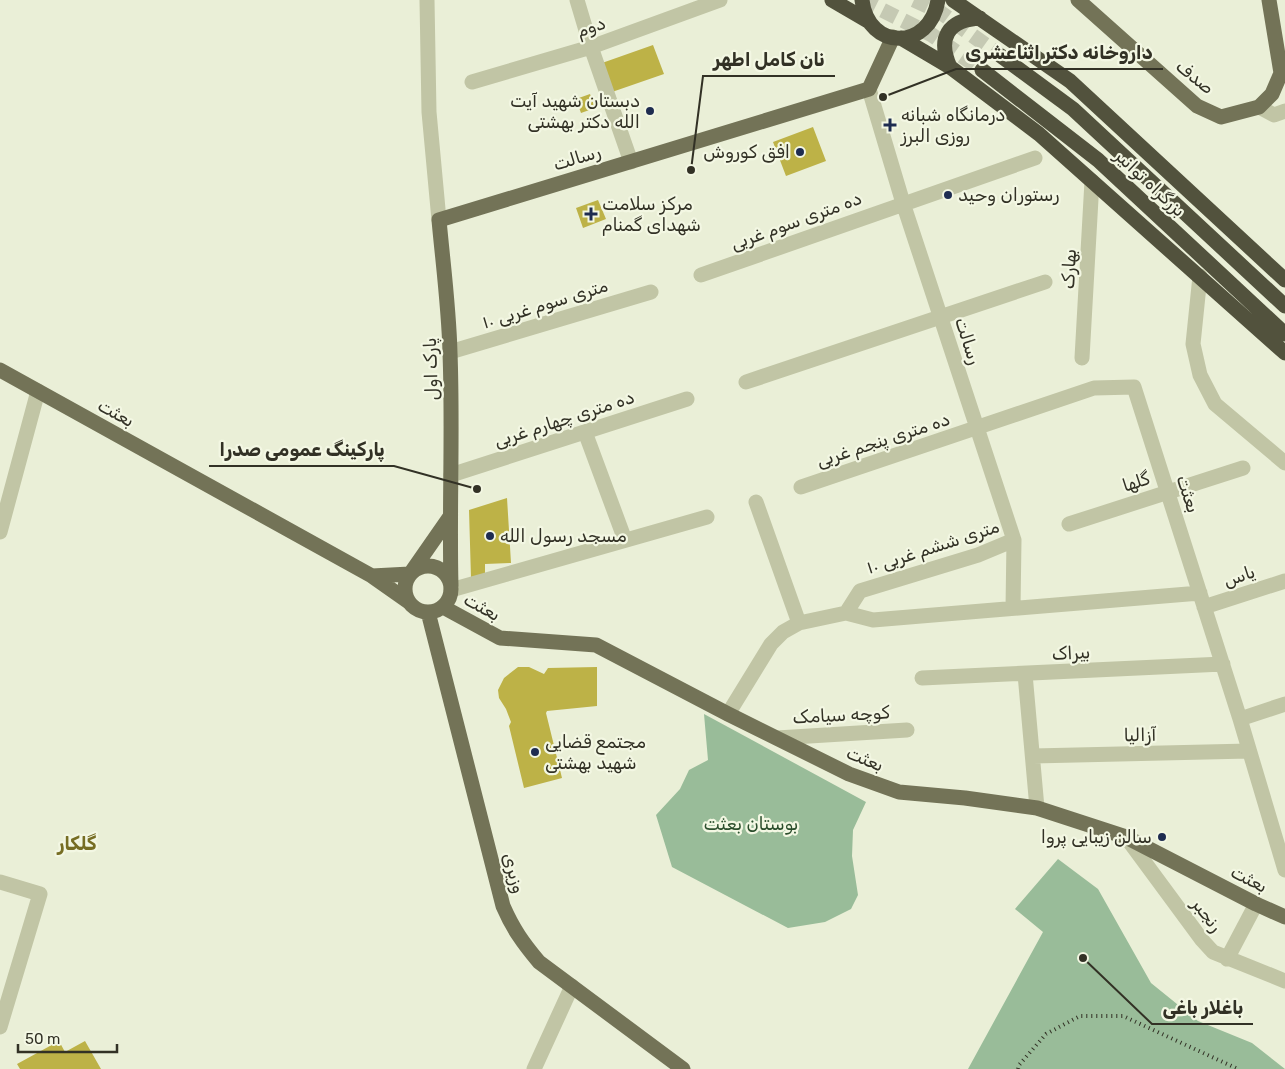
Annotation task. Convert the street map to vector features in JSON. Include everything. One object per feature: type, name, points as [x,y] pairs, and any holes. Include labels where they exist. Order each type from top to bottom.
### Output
[{"type":"highway","points":[[832,0],[868,21]]},
{"type":"highway","points":[[862,0],[863,11],[875,29],[897,38],[950,67],[1039,134],[1285,353]]},
{"type":"highway","points":[[897,38],[912,36],[923,30],[931,22],[936,12],[938,0]]},
{"type":"highway","points":[[953,0],[1070,81],[1285,280]]},
{"type":"highway","points":[[950,67],[944,54],[945,39],[952,27],[965,19],[980,18]]},
{"type":"highway","name":"بزرگراه توانیر","points":[[1001,56],[1073,109],[1285,306]]},
{"type":"highway","name":"بزرگراه توانیر","points":[[982,70],[1098,160],[1285,334]]},
{"type":"main road","name":"صدف","points":[[1078,0],[1196,106],[1221,117],[1259,107]]},
{"type":"main road","points":[[1259,107],[1272,94],[1281,73],[1269,0]]},
{"type":"main road","points":[[869,89],[897,38]]},
{"type":"main road","name":"رسالت","points":[[439,220],[869,89]]},
{"type":"main road","name":"پارک اول","points":[[439,220],[450,352],[451,475],[449,518],[451,588]]},
{"type":"main road","name":"بعثت","points":[[0,370],[372,576],[409,602]]},
{"type":"main road","points":[[372,576],[410,574],[423,566],[438,568],[449,578],[451,588],[448,601],[443,607],[436,611],[428,612],[414,607],[409,602],[405,588],[410,574],[449,518]]},
{"type":"main road","name":"بعثت","points":[[443,607],[500,638],[596,644],[728,714],[849,774],[899,792],[965,798],[1037,808],[1126,837],[1285,917]]},
{"type":"main road","name":"وزیری","points":[[428,612],[503,906],[512,927],[539,962],[683,1069]]},
{"type":"street","points":[[427,0],[429,112],[439,220]]},
{"type":"street","points":[[577,0],[591,47],[631,162]]},
{"type":"street","name":"دوم","points":[[472,82],[591,47],[720,0]]},
{"type":"street","name":"رسالت","points":[[869,89],[903,202],[1014,540],[1013,608]]},
{"type":"street","points":[[1259,107],[1274,115],[1285,111]]},
{"type":"street","name":"ده متری سوم غربی","points":[[701,275],[903,202],[1035,158]]},
{"type":"street","name":"بهارک","points":[[1082,358],[1092,181]]},
{"type":"street","points":[[1200,276],[1193,344],[1200,376],[1215,404],[1285,463]]},
{"type":"street","points":[[746,382],[1045,282]]},
{"type":"street","name":"۱۰ متری سوم غربی","points":[[450,352],[651,292]]},
{"type":"street","name":"ده متری پنجم غربی","points":[[801,487],[1094,388],[1134,387]]},
{"type":"street","name":"بعثت","points":[[1134,387],[1249,751],[1279,832],[1285,870]]},
{"type":"street","points":[[0,532],[38,391]]},
{"type":"street","name":"ده متری چهارم غربی","points":[[451,475],[688,399]]},
{"type":"street","points":[[585,432],[625,540]]},
{"type":"street","name":"گلها","points":[[1069,524],[1243,468]]},
{"type":"street","points":[[756,502],[799,623]]},
{"type":"street","points":[[451,588],[707,517]]},
{"type":"street","name":"۱۰ متری ششم غربی","points":[[846,613],[860,591],[978,555],[1014,540]]},
{"type":"street","name":"یاس","points":[[1202,600],[1285,581]]},
{"type":"street","points":[[728,714],[771,644],[783,632],[799,623],[846,613],[873,620],[1013,608],[1202,600]]},
{"type":"street","name":"بیراک","points":[[922,678],[1223,664]]},
{"type":"street","points":[[1025,674],[1037,808]]},
{"type":"street","points":[[1240,719],[1285,704]]},
{"type":"street","name":"کوچه سیامک","points":[[777,738],[907,730]]},
{"type":"street","name":"آزالیا","points":[[1033,756],[1249,751]]},
{"type":"street","name":"رنجبر","points":[[1126,837],[1202,940],[1213,952],[1285,982]]},
{"type":"street","points":[[0,882],[40,894],[0,1027]]},
{"type":"street","points":[[1227,959],[1256,904]]},
{"type":"street","points":[[534,1069],[572,986]]},
{"type":"green space","name":"بوستان بعثت","points":[[704,714],[866,802],[853,830],[852,856],[858,895],[851,909],[825,922],[788,928],[672,867],[656,815],[680,789],[689,770],[708,760]]},
{"type":"green space","points":[[1058,859],[1098,889],[1151,983],[1198,1021],[1252,1043],[1285,1069],[968,1069],[1043,932],[1015,909]]},
{"type":"building","points":[[653,45],[664,74],[612,92],[602,63]]},
{"type":"building","points":[[590,94],[595,108],[581,113],[576,99]]},
{"type":"building","name":"افق کوروش","points":[[813,127],[826,161],[786,176],[773,142]]},
{"type":"building","name":"مرکز سلامت شهدای گمنام","points":[[598,200],[606,219],[583,228],[576,208]]},
{"type":"building","name":"مسجد رسول الله","points":[[507,498],[511,563],[485,564],[485,576],[471,578],[469,510]]},
{"type":"building","name":"مجتمع قضایی شهید بهشتی","points":[[518,667],[529,667],[544,674],[548,668],[597,667],[597,706],[547,711],[546,713],[562,778],[524,788],[509,726],[511,722],[499,698],[498,690],[504,678]]},
{"type":"building","points":[[59,1041],[65,1052],[85,1041],[101,1069],[20,1069],[17,1064]]},
{"type":"tunnel","points":[[862,0],[932,35],[982,70]]},
{"type":"tunnel","points":[[914,0],[940,12],[1001,56]]},
{"type":"railway","points":[[1018,1069],[1019,1065],[1046,1034],[1080,1016],[1123,1016],[1238,1069]]},
{"type":"place","name":"داروخانه دکتر اثناعشری","points":[[883,97]]},
{"type":"place","name":"دبستان شهید آیت الله دکتر بهشتی","points":[[650,111]]},
{"type":"place","name":"درمانگاه شبانه روزی البرز","points":[[890,125]]},
{"type":"place","name":"افق کوروش","points":[[800,152]]},
{"type":"place","name":"نان کامل اطهر","points":[[691,170]]},
{"type":"place","name":"رستوران وحید","points":[[948,195]]},
{"type":"place","name":"مرکز سلامت شهدای گمنام","points":[[591,214]]},
{"type":"place","name":"پارکینگ عمومی صدرا","points":[[477,489]]},
{"type":"place","name":"مسجد رسول الله","points":[[490,536]]},
{"type":"place","name":"مجتمع قضایی شهید بهشتی","points":[[535,752]]},
{"type":"place","name":"سالن زيبايى پروا","points":[[1162,837]]},
{"type":"place","name":"باغلار باغی","points":[[1083,958]]},
{"type":"district","name":"گلکار","points":[[77,843]]}]
